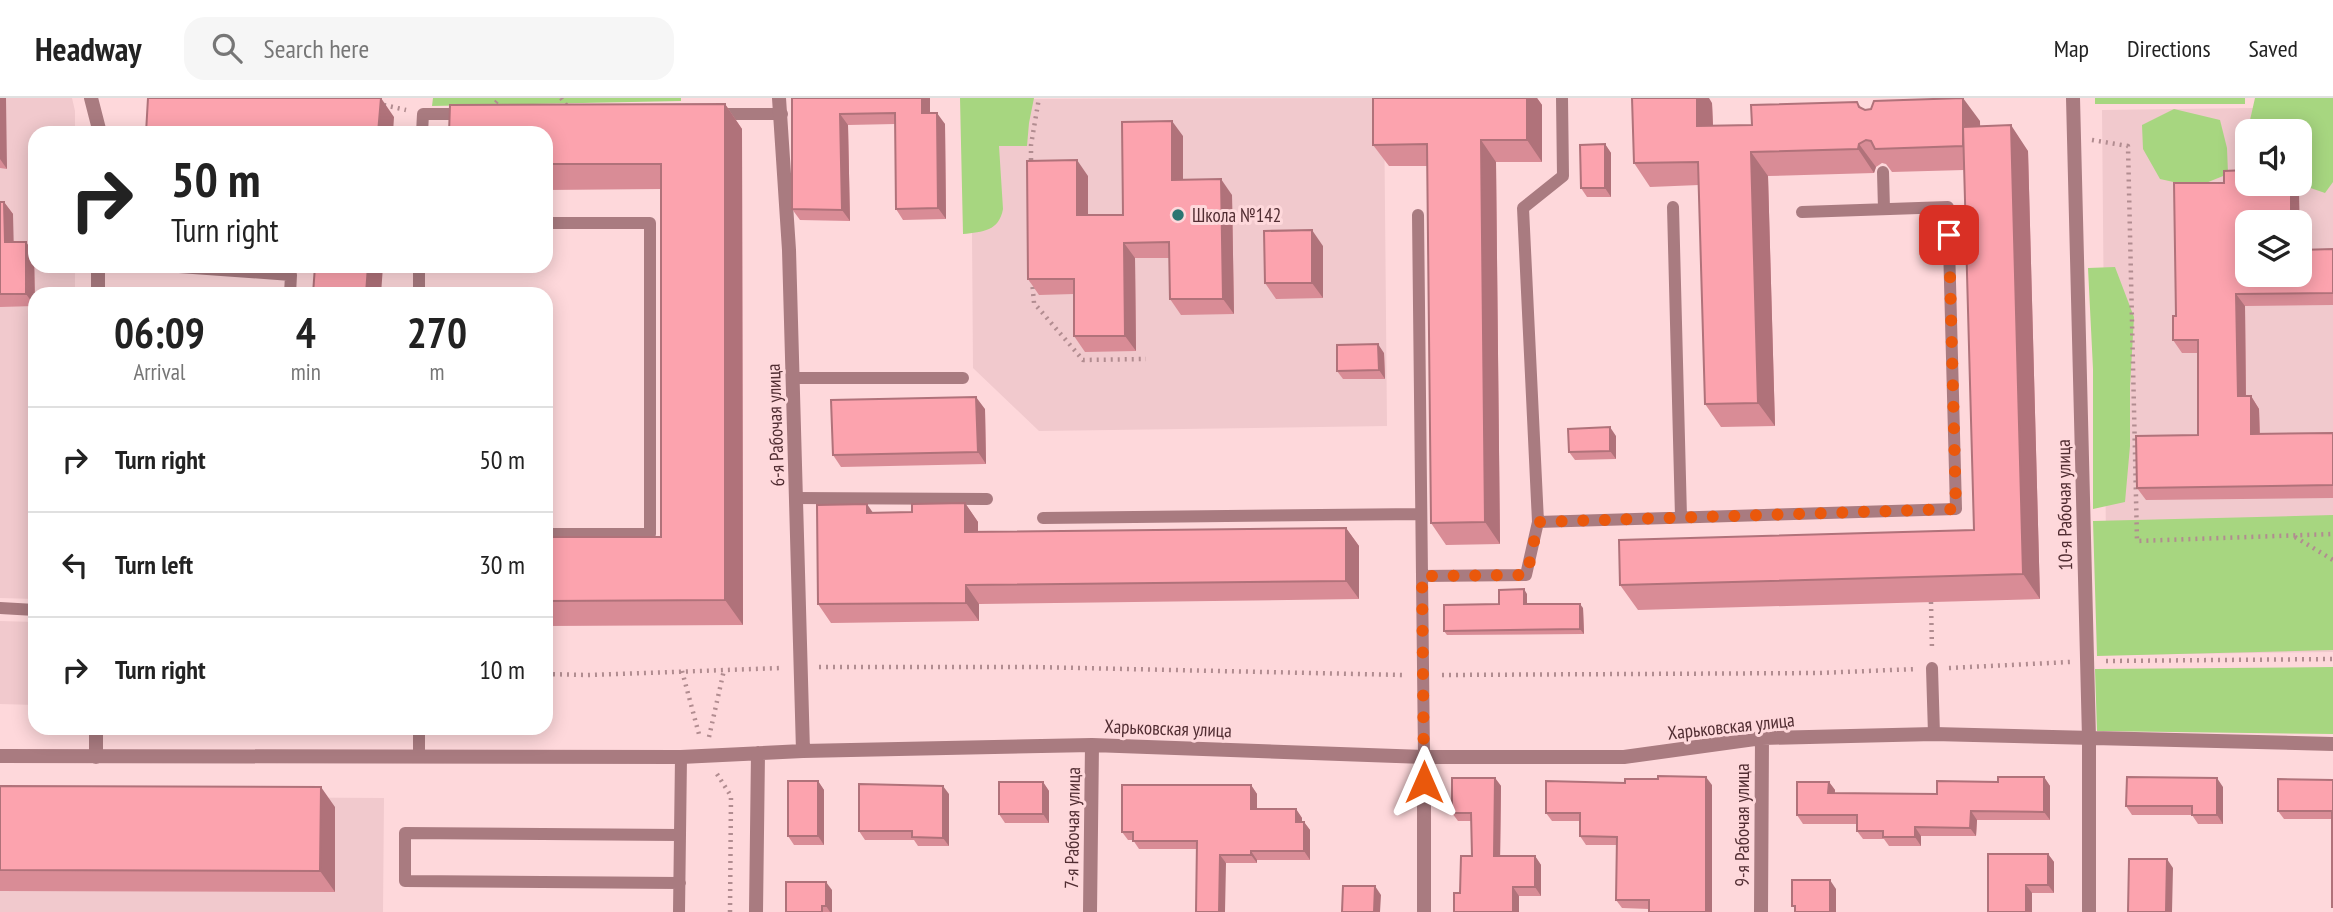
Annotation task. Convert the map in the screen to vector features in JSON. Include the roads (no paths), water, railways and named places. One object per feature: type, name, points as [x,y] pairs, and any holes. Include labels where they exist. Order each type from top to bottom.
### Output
[{"type":"street","points":[[91,98],[98,126]]},
{"type":"street","name":"6-я Рабочая улица","points":[[779,98],[782,114],[793,378],[803,751]]},
{"type":"street","name":"10-я Рабочая улица","points":[[2073,98],[2089,738],[2089,912]]},
{"type":"street","name":"Харьковская улица","points":[[0,756],[681,757],[803,751],[1092,745],[1424,757],[1624,757],[1762,738],[1934,734],[2333,744]]},
{"type":"street","points":[[96,735],[96,757]]},
{"type":"street","name":"9-я Рабочая улица","points":[[1761,912],[1762,738]]},
{"type":"street","name":"7-я Рабочая улица","points":[[1090,912],[1092,745]]},
{"type":"street","points":[[756,912],[758,753]]},
{"type":"street","points":[[1424,757],[1424,912]]},
{"type":"lane","points":[[1422,576],[1527,575],[1538,522],[1523,208],[1563,176],[1562,98]]},
{"type":"lane","points":[[422,126],[422,114],[486,114]]},
{"type":"lane","points":[[702,114],[782,114]]},
{"type":"lane","points":[[1883,172],[1884,209]]},
{"type":"lane","points":[[1673,207],[1681,517]]},
{"type":"lane","points":[[1538,522],[1956,509],[1948,207],[1801,212]]},
{"type":"lane","points":[[1418,215],[1424,757]]},
{"type":"lane","points":[[553,223],[650,223],[650,534],[553,534]]},
{"type":"lane","points":[[263,273],[291,275],[290,287]]},
{"type":"lane","points":[[793,378],[963,378]]},
{"type":"lane","points":[[796,498],[987,499]]},
{"type":"lane","points":[[1043,518],[1421,513]]},
{"type":"lane","points":[[0,608],[28,610]]},
{"type":"lane","points":[[1932,668],[1934,734]]},
{"type":"lane","points":[[419,735],[419,756]]},
{"type":"lane","points":[[679,912],[681,757]]},
{"type":"lane","points":[[680,835],[405,833],[405,881],[680,883]]},
{"type":"place","name":"Школа №142","points":[[1178,215]]}]
